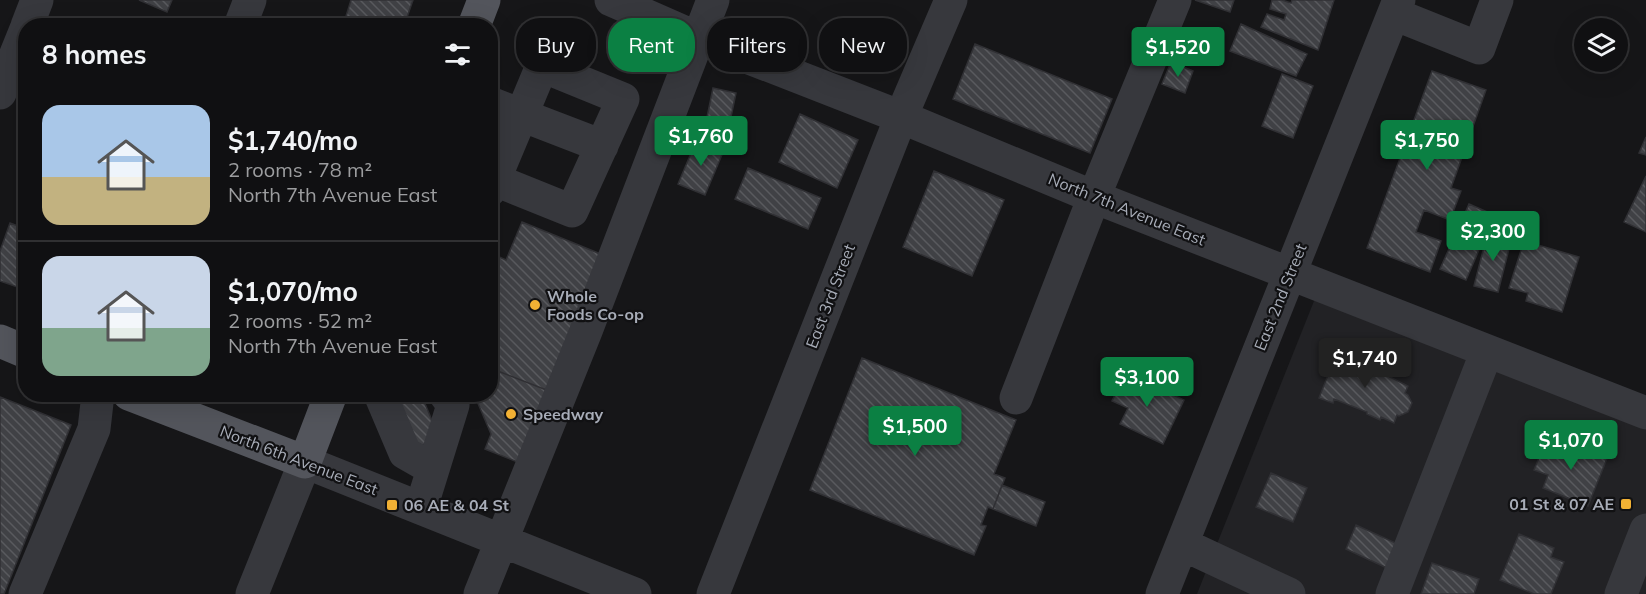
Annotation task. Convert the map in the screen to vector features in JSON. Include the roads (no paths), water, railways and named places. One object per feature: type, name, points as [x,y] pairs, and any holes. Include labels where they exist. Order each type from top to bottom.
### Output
[{"type":"main road","points":[[477,18],[484,0]]},
{"type":"main road","points":[[0,341],[18,349]]},
{"type":"main road","name":"North 6th Avenue East","points":[[150,402],[305,462]]},
{"type":"main road","points":[[305,462],[328,402]]},
{"type":"street","points":[[30,18],[37,0]]},
{"type":"street","points":[[243,18],[250,0]]},
{"type":"street","name":"North 7th Avenue East","points":[[611,0],[698,38],[901,117],[1094,197],[1646,413]]},
{"type":"street","points":[[480,594],[590,323],[713,0]]},
{"type":"street","name":"East 3rd Street","points":[[713,594],[901,117],[951,0]]},
{"type":"street","points":[[1016,398],[1094,197],[1175,0]]},
{"type":"street","points":[[1396,7],[1479,48],[1497,0]]},
{"type":"street","name":"East 2nd Street","points":[[1162,594],[1396,7]]},
{"type":"street","points":[[0,93],[18,47]]},
{"type":"street","points":[[498,172],[542,66],[623,99],[572,212],[498,187]]},
{"type":"street","points":[[498,106],[602,146]]},
{"type":"street","points":[[1392,594],[1487,351]]},
{"type":"street","points":[[25,594],[94,429],[97,402]]},
{"type":"street","points":[[383,402],[405,453],[434,469]]},
{"type":"street","points":[[421,508],[453,405],[451,402]]},
{"type":"street","points":[[252,594],[305,462]]},
{"type":"street","name":"North 6th Avenue East","points":[[305,462],[635,594]]},
{"type":"street","points":[[1621,594],[1646,530]]},
{"type":"street","points":[[1182,544],[1289,594]]},
{"type":"place","name":"Whole Foods Co-op","points":[[535,305]]},
{"type":"place","name":"Speedway","points":[[511,414]]},
{"type":"place","name":"01 St & 07 AE","points":[[1626,504]]},
{"type":"place","name":"06 AE & 04 St","points":[[392,505]]}]
